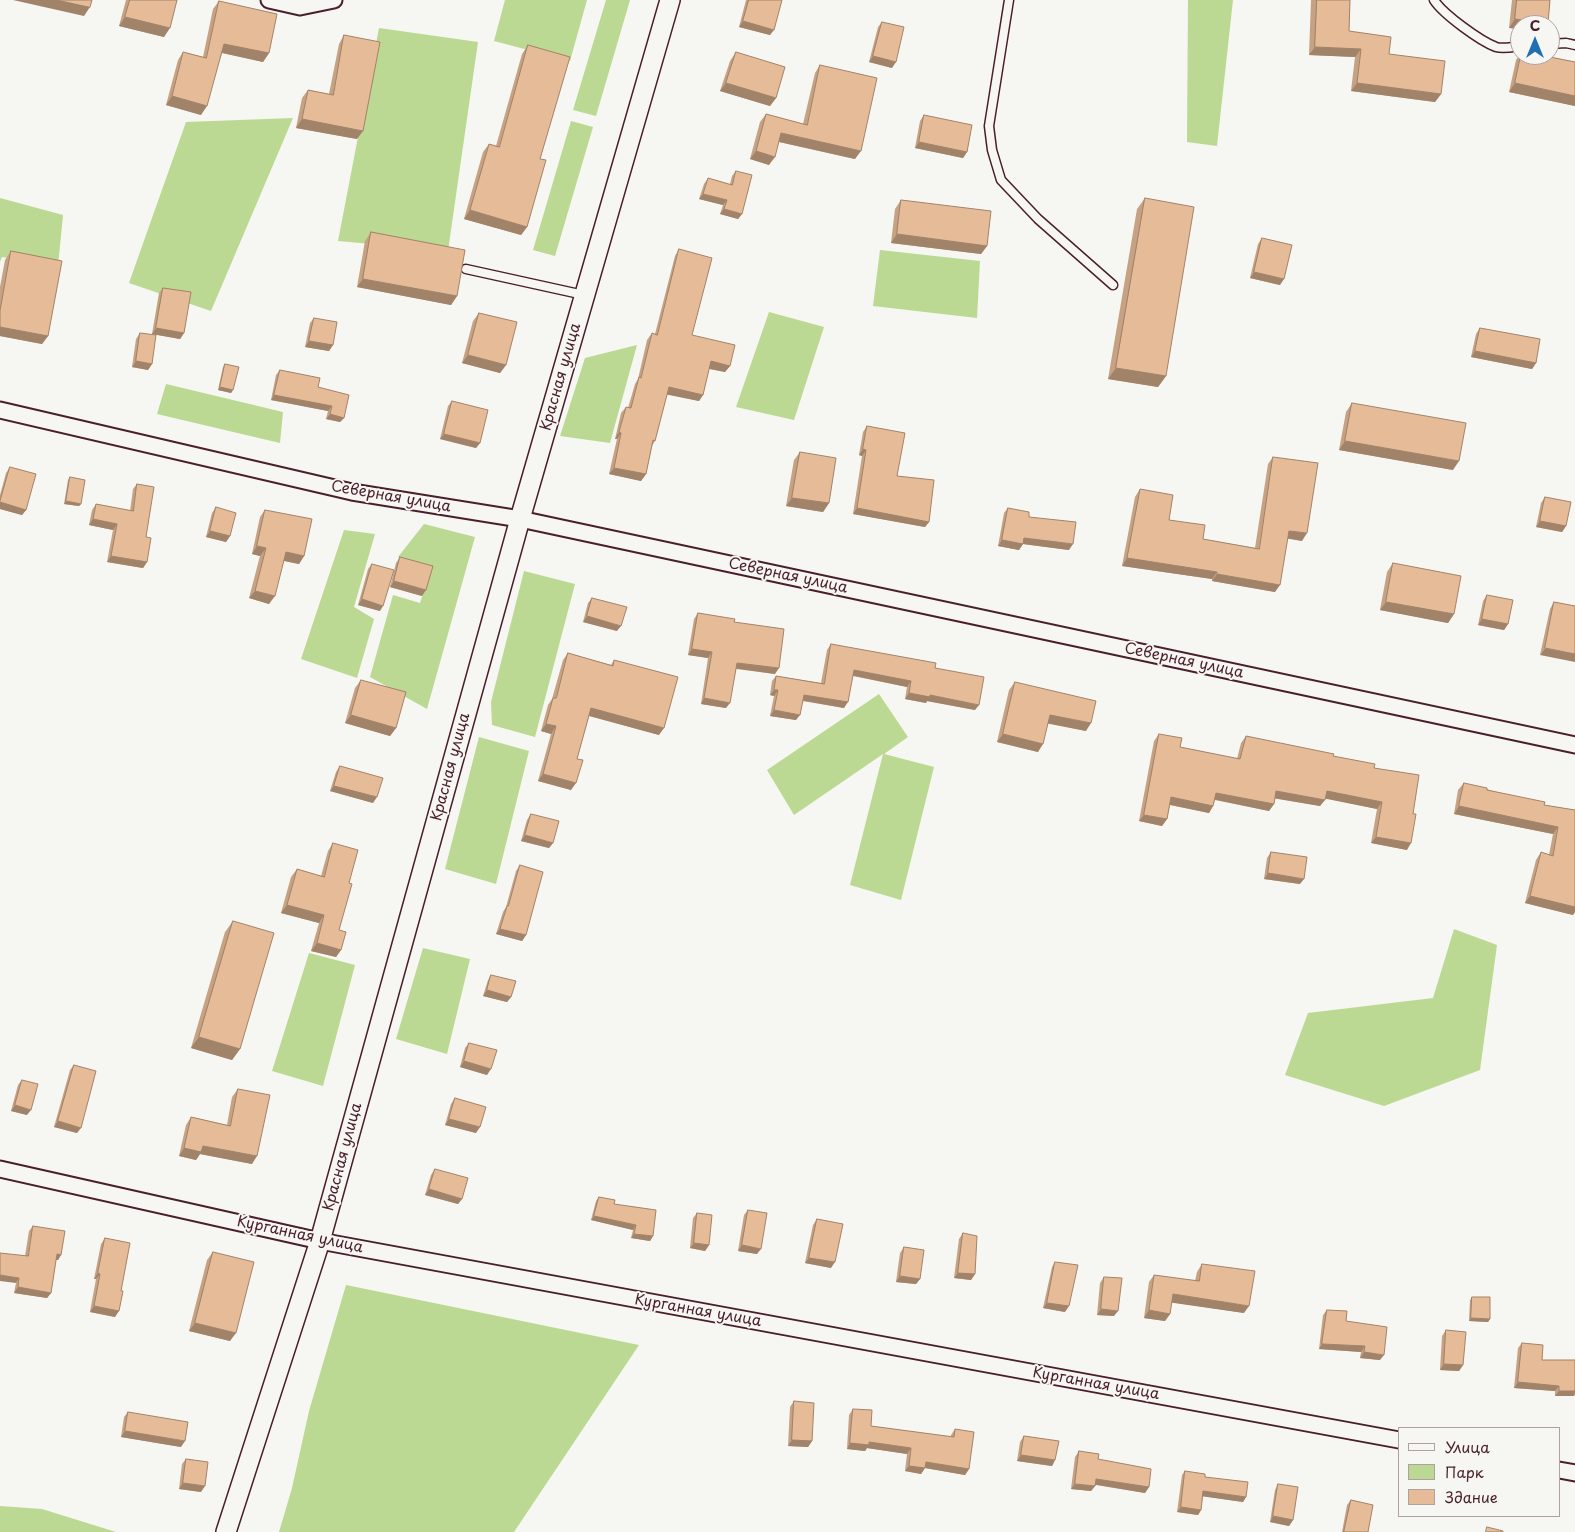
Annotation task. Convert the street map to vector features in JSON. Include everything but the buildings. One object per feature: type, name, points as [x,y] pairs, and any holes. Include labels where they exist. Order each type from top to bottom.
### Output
[{"type":"street","points":[[269,0],[300,7],[334,0]]},
{"type":"street","name":"Красная улица","points":[[226,1532],[320,1241],[520,519],[670,0]]},
{"type":"street","name":"Северная улица","points":[[0,410],[352,492],[520,519],[1575,745]]},
{"type":"street","name":"Курганная улица","points":[[0,1169],[320,1241],[1398,1440]]},
{"type":"street","points":[[1560,1470],[1575,1472]]},
{"type":"lane","points":[[1009,0],[989,126],[992,150],[1001,180],[1038,219],[1113,285]]},
{"type":"lane","points":[[1434,0],[1438,8],[1471,32],[1498,48],[1510,47]]},
{"type":"lane","points":[[1560,43],[1575,45]]},
{"type":"lane","points":[[466,269],[584,295]]},
{"type":"green space","points":[[505,0],[587,0],[570,61],[494,41]]},
{"type":"green space","points":[[606,0],[630,0],[596,116],[573,110]]},
{"type":"green space","points":[[1188,0],[1233,0],[1217,146],[1187,142]]},
{"type":"green space","points":[[379,28],[478,42],[448,251],[338,241]]},
{"type":"green space","points":[[293,118],[211,311],[129,283],[186,122]]},
{"type":"green space","points":[[571,121],[593,127],[555,256],[533,250]]},
{"type":"green space","points":[[0,198],[63,215],[58,266],[2,257],[0,262]]},
{"type":"green space","points":[[880,250],[980,261],[977,318],[873,306]]},
{"type":"green space","points":[[769,312],[824,327],[794,420],[736,407]]},
{"type":"green space","points":[[637,345],[610,443],[560,436],[585,358]]},
{"type":"green space","points":[[166,384],[283,412],[280,443],[157,414]]},
{"type":"green space","points":[[424,524],[475,537],[427,709],[370,677],[393,595],[420,603],[431,568],[398,557]]},
{"type":"green space","points":[[344,530],[375,534],[354,607],[374,619],[357,678],[301,659]]},
{"type":"green space","points":[[524,571],[575,584],[535,737],[492,725],[491,702]]},
{"type":"green space","points":[[879,694],[908,737],[884,754],[934,767],[901,900],[850,885],[883,754],[794,815],[767,770]]},
{"type":"green space","points":[[479,737],[529,751],[496,884],[445,869]]},
{"type":"green space","points":[[1454,929],[1497,945],[1480,1070],[1384,1106],[1285,1075],[1308,1013],[1433,998]]},
{"type":"green space","points":[[423,948],[470,959],[447,1054],[396,1039]]},
{"type":"green space","points":[[309,953],[355,965],[323,1086],[272,1071]]},
{"type":"green space","points":[[346,1285],[639,1345],[514,1532],[279,1532],[292,1488],[309,1411]]},
{"type":"green space","points":[[0,1506],[42,1509],[116,1532],[0,1532]]}]
